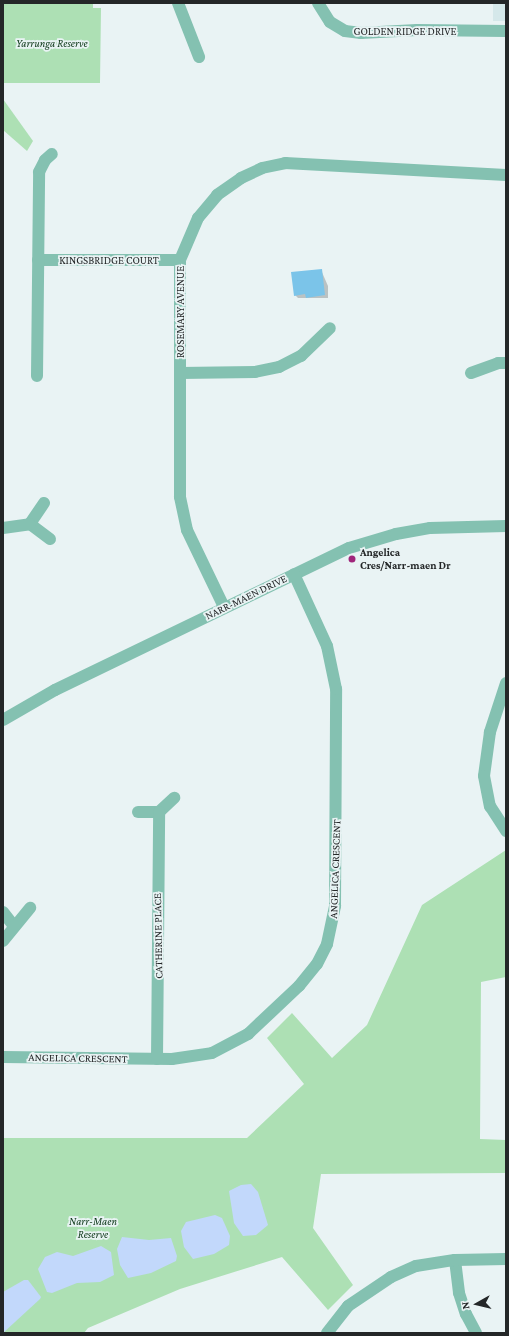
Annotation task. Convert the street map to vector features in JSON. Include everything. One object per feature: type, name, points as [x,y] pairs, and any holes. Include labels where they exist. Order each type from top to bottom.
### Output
[{"type":"street","points":[[178,3],[199,57]]},
{"type":"street","name":"GOLDEN RIDGE DRIVE","points":[[318,3],[330,22],[346,31],[506,31]]},
{"type":"street","points":[[37,376],[39,172],[45,160],[52,154]]},
{"type":"street","name":"ROSEMARY AVENUE","points":[[224,607],[187,530],[181,509],[180,260],[191,231],[212,201],[241,178],[268,167],[309,163],[506,176]]},
{"type":"street","name":"KINGSBRIDGE COURT","points":[[38,260],[180,260]]},
{"type":"street","points":[[180,373],[255,372],[279,367],[301,356],[330,328]]},
{"type":"street","points":[[471,373],[498,363],[506,363]]},
{"type":"street","points":[[30,524],[44,503]]},
{"type":"street","points":[[3,528],[30,524],[50,539]]},
{"type":"street","name":"NARR-MAEN DRIVE","points":[[3,720],[35,701],[224,607],[349,548],[396,534],[449,526],[506,526]]},
{"type":"street","name":"ANGELICA CRESCENT","points":[[3,1057],[157,1059],[188,1058],[212,1053],[248,1034],[299,986],[317,964],[332,928],[336,864],[335,676],[325,641],[294,574]]},
{"type":"street","points":[[506,683],[490,732],[484,770],[490,806],[506,831]]},
{"type":"street","points":[[138,812],[159,812],[174,798]]},
{"type":"street","name":"CATHERINE PLACE","points":[[157,1059],[159,812]]},
{"type":"street","points":[[3,940],[30,908]]},
{"type":"street","points":[[3,912],[14,926]]},
{"type":"street","points":[[327,1333],[348,1306],[391,1277],[416,1266],[455,1260],[506,1259]]},
{"type":"street","points":[[455,1260],[459,1293],[466,1314],[476,1333]]},
{"type":"shaded area","points":[[493,3],[506,3],[506,21],[493,21]]},
{"type":"green space","name":"Yarrunga Reserve","points":[[3,3],[93,3],[93,8],[101,8],[100,83],[3,83]]},
{"type":"green space","points":[[3,99],[33,141],[27,151],[3,130]]},
{"type":"green space","name":"Narr-Maen Reserve","points":[[506,850],[506,977],[481,982],[480,1139],[506,1140],[506,1173],[321,1174],[313,1228],[353,1285],[328,1310],[282,1257],[180,1289],[88,1328],[84,1333],[3,1333],[3,1138],[247,1138],[304,1084],[267,1038],[292,1013],[332,1058],[367,1025],[422,905]]},
{"type":"water","points":[[251,1184],[258,1192],[268,1225],[256,1235],[243,1236],[234,1223],[229,1191],[241,1185]]},
{"type":"water","points":[[215,1215],[222,1218],[230,1236],[229,1245],[214,1254],[193,1259],[184,1247],[181,1231],[186,1222]]},
{"type":"water","points":[[122,1237],[149,1240],[171,1238],[177,1256],[176,1261],[151,1273],[128,1278],[120,1265],[117,1249]]},
{"type":"water","points":[[101,1246],[111,1252],[114,1275],[100,1282],[77,1283],[52,1293],[47,1292],[38,1269],[45,1257],[57,1252],[73,1256]]},
{"type":"water","points":[[24,1280],[28,1280],[41,1297],[3,1333],[3,1292]]},
{"type":"building","points":[[322,269],[325,295],[306,298],[305,294],[294,296],[291,272]]},
{"type":"place","name":"Angelica Cres/Narr-maen Dr","points":[[352,559]]}]
